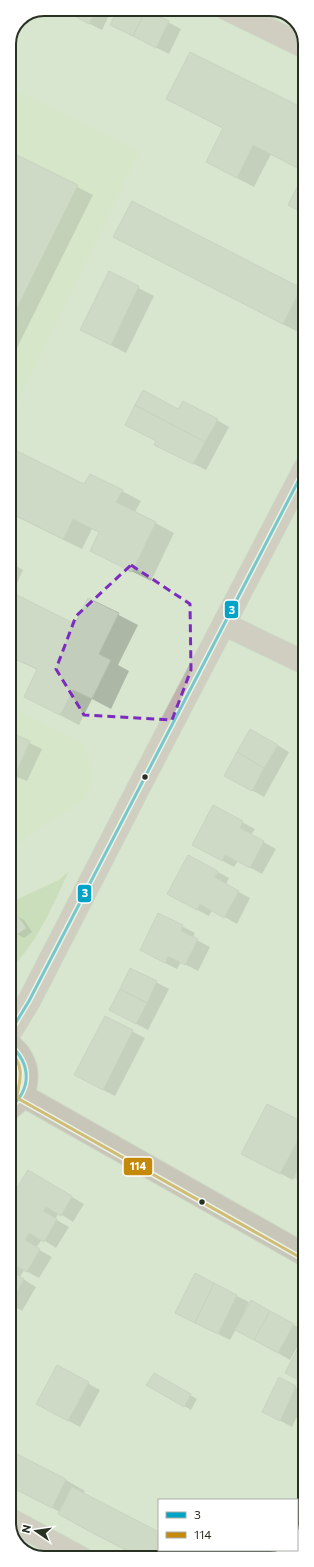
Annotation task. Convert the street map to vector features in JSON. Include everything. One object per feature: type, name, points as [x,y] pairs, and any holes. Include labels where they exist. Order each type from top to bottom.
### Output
[{"type":"main road","points":[[16,1049],[23,1058],[27,1070],[27,1083],[16,1102],[298,1251]]},
{"type":"street","points":[[241,16],[298,44]]},
{"type":"street","points":[[16,1022],[29,1001],[137,789],[298,481]]},
{"type":"street","points":[[224,624],[298,660]]},
{"type":"street","points":[[16,1523],[68,1551]]},
{"type":"highlighted area","points":[[131,565],[190,604],[191,670],[172,720],[84,715],[56,669],[76,616]]},
{"type":"shaded area","points":[[16,90],[140,151],[16,405]]},
{"type":"shaded area","points":[[16,709],[84,745],[94,779],[85,798],[16,844]]},
{"type":"shaded area","points":[[69,871],[44,924],[28,948],[16,962],[16,900],[59,880]]},
{"type":"building","points":[[74,16],[93,16],[89,24]]},
{"type":"building","points":[[114,16],[143,16],[133,36],[110,25]]},
{"type":"building","points":[[143,16],[159,16],[169,21],[156,48],[133,36]]},
{"type":"building","points":[[190,52],[298,106],[298,168],[253,145],[237,178],[206,162],[223,128],[166,99]]},
{"type":"building","points":[[16,154],[78,185],[16,310]]},
{"type":"building","points":[[298,186],[298,210],[288,205]]},
{"type":"building","points":[[132,201],[298,286],[298,294],[283,324],[113,237]]},
{"type":"building","points":[[109,271],[139,286],[111,345],[80,330]]},
{"type":"building","points":[[143,390],[178,409],[183,401],[218,419],[205,442],[135,405]]},
{"type":"building","points":[[135,405],[205,442],[193,464],[154,445],[156,441],[125,425]]},
{"type":"building","points":[[16,450],[84,484],[90,474],[123,490],[116,502],[156,522],[132,572],[90,551],[99,532],[73,519],[63,539],[16,516]]},
{"type":"building","points":[[16,594],[75,624],[88,598],[119,613],[99,654],[111,660],[92,699],[73,690],[60,715],[24,697],[37,669],[16,659]]},
{"type":"building","points":[[250,729],[278,745],[264,768],[237,752]]},
{"type":"building","points":[[16,735],[30,741],[16,773]]},
{"type":"building","points":[[237,752],[264,768],[252,791],[224,776]]},
{"type":"building","points":[[213,805],[243,821],[240,828],[264,841],[250,868],[225,855],[222,861],[192,845]]},
{"type":"building","points":[[188,855],[218,871],[214,877],[239,891],[224,918],[200,904],[197,910],[167,894]]},
{"type":"building","points":[[158,913],[183,925],[181,931],[198,939],[185,965],[168,956],[165,963],[140,950]]},
{"type":"building","points":[[16,916],[26,928],[16,935]]},
{"type":"building","points":[[130,968],[157,981],[147,1003],[120,989]]},
{"type":"building","points":[[120,989],[147,1003],[136,1024],[109,1010]]},
{"type":"building","points":[[105,1016],[133,1030],[103,1090],[74,1075]]},
{"type":"building","points":[[267,1104],[298,1120],[298,1140],[280,1174],[241,1154]]},
{"type":"building","points":[[298,1169],[298,1179],[294,1177]]},
{"type":"building","points":[[28,1170],[72,1196],[61,1216],[46,1207],[43,1211],[57,1219],[44,1242],[29,1233],[25,1240],[40,1249],[27,1272],[16,1266],[16,1190]]},
{"type":"building","points":[[195,1273],[214,1283],[195,1323],[175,1313]]},
{"type":"building","points":[[16,1274],[24,1279],[16,1294]]},
{"type":"building","points":[[214,1283],[237,1295],[218,1334],[195,1323]]},
{"type":"building","points":[[251,1300],[270,1311],[254,1340],[235,1330]]},
{"type":"building","points":[[270,1311],[294,1324],[278,1353],[254,1340]]},
{"type":"building","points":[[298,1348],[298,1380],[285,1373]]},
{"type":"building","points":[[57,1365],[89,1382],[68,1421],[36,1404]]},
{"type":"building","points":[[154,1373],[191,1394],[184,1407],[146,1385]]},
{"type":"building","points":[[279,1377],[296,1386],[280,1421],[262,1412]]},
{"type":"building","points":[[16,1454],[66,1479],[52,1508],[16,1490]]},
{"type":"building","points":[[72,1487],[158,1531],[158,1551],[128,1551],[58,1514]]},
{"type":"transit line","name":"3","points":[[16,1022],[29,1001],[298,482]]},
{"type":"transit line","name":"3","points":[[16,1051],[22,1060],[26,1076],[22,1093],[16,1102]]},
{"type":"transit line","name":"114","points":[[16,1059],[20,1071],[20,1083],[17,1095],[19,1099],[298,1256]]}]
